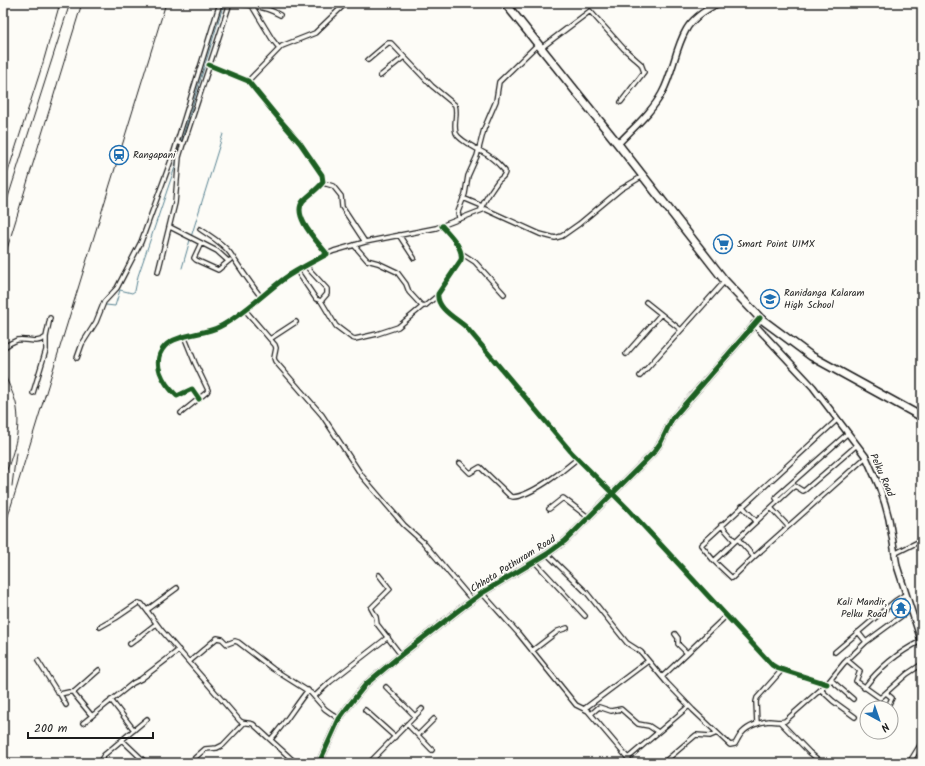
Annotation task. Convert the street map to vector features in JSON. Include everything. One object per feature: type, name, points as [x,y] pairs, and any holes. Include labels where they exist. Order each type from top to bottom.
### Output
[{"type":"highway","points":[[506,3],[725,281],[760,318],[811,356],[922,416]]},
{"type":"street","points":[[158,272],[170,227],[176,195],[181,143],[220,3]]},
{"type":"street","points":[[78,358],[82,344],[96,322],[104,302],[117,288],[141,242],[181,143],[230,3],[269,9],[280,15]]},
{"type":"street","points":[[248,81],[279,48],[285,44],[315,33],[346,3]]},
{"type":"street","points":[[618,144],[657,102],[668,80],[679,45],[686,29],[695,19],[719,3]]},
{"type":"street","points":[[252,6],[272,41],[279,48]]},
{"type":"street","points":[[459,218],[458,212],[468,176],[479,149],[484,129],[496,101],[499,82],[540,46],[590,11],[624,50],[641,64],[644,72],[621,102]]},
{"type":"street","points":[[199,399],[192,389],[179,395],[175,394],[162,377],[158,368],[158,358],[168,343],[184,336],[206,332],[230,321],[297,271],[327,254],[366,242],[442,226],[481,208],[498,181],[505,174],[505,171],[496,162],[456,134],[455,105],[439,93],[391,43],[388,43],[368,60]]},
{"type":"street","points":[[380,76],[404,57]]},
{"type":"street","points":[[209,65],[248,81],[304,148],[322,175],[323,183],[303,202],[300,208],[300,215],[302,222],[327,254]]},
{"type":"street","points":[[463,198],[481,208],[487,209],[540,234],[555,238],[562,236],[621,189],[643,176]]},
{"type":"street","points":[[323,183],[333,186],[341,196],[342,207],[366,242]]},
{"type":"street","points":[[442,226],[461,253],[475,262],[504,294]]},
{"type":"street","points":[[170,227],[219,252],[228,261]]},
{"type":"street","points":[[200,229],[228,251],[261,297]]},
{"type":"street","points":[[399,235],[414,258]]},
{"type":"street","points":[[201,243],[194,258],[216,270],[219,270],[232,258]]},
{"type":"street","points":[[354,245],[368,260],[397,272],[406,284],[407,290],[423,306]]},
{"type":"street","points":[[297,271],[316,299],[321,301],[336,326],[355,339],[378,334],[398,327],[437,296],[461,260],[461,253]]},
{"type":"street","points":[[306,266],[327,289],[327,294],[321,301]]},
{"type":"street","points":[[640,376],[725,281]]},
{"type":"street","points":[[437,296],[446,311],[467,328],[577,459],[612,493],[772,665],[782,670],[827,684]]},
{"type":"street","points":[[646,302],[681,330]]},
{"type":"street","points":[[245,310],[276,348],[274,356],[275,361],[322,415],[359,472],[404,525],[423,542],[472,600]]},
{"type":"street","points":[[626,354],[661,314]]},
{"type":"street","points":[[33,394],[46,350],[46,337],[50,318]]},
{"type":"street","name":"Chhota Pathuram Road","points":[[321,762],[339,719],[366,684],[400,655],[472,600],[547,554],[565,541],[654,452],[661,442],[672,419],[760,318]]},
{"type":"street","points":[[270,339],[296,322]]},
{"type":"street","name":"Pelku Road","points":[[754,324],[814,387],[866,457],[885,504],[889,519],[894,554],[922,642]]},
{"type":"street","points":[[181,413],[208,390],[184,336]]},
{"type":"street","points":[[3,348],[17,340],[40,341],[46,337]]},
{"type":"street","points":[[838,419],[700,544],[732,578],[866,457]]},
{"type":"street","points":[[778,501],[776,498],[778,496],[848,433]]},
{"type":"street","points":[[714,560],[795,486],[802,491],[805,490],[857,445]]},
{"type":"street","points":[[460,463],[470,473],[480,467],[510,496],[513,497],[535,489],[565,470],[577,459]]},
{"type":"street","points":[[549,509],[563,498],[588,517]]},
{"type":"street","points":[[742,506],[756,521]]},
{"type":"street","points":[[771,508],[788,526]]},
{"type":"street","points":[[721,525],[754,557]]},
{"type":"street","points":[[894,554],[922,540]]},
{"type":"street","points":[[547,554],[584,590],[627,643],[638,650],[689,706],[729,744],[732,745],[742,733],[757,724],[768,721],[780,722],[785,720],[821,690],[847,660],[866,642],[911,609]]},
{"type":"street","points":[[534,561],[585,616]]},
{"type":"street","points":[[379,575],[390,589],[372,608],[377,624],[400,655]]},
{"type":"street","points":[[147,610],[176,588]]},
{"type":"street","points":[[482,593],[576,705],[590,714],[632,763]]},
{"type":"street","points":[[835,652],[895,601],[906,594]]},
{"type":"street","points":[[100,627],[138,603],[142,604],[156,624],[240,721],[244,723]]},
{"type":"street","points":[[662,677],[726,616]]},
{"type":"street","points":[[130,644],[156,624]]},
{"type":"street","points":[[532,651],[558,631],[567,628]]},
{"type":"street","points":[[858,632],[866,642]]},
{"type":"street","points":[[675,634],[678,638],[678,644],[687,653]]},
{"type":"street","points":[[315,696],[330,682],[388,637]]},
{"type":"street","points":[[189,662],[217,638],[222,639],[227,644],[235,641],[273,669],[308,690],[315,696],[325,709],[339,719]]},
{"type":"street","points":[[864,688],[887,663],[909,647],[922,642]]},
{"type":"street","points":[[82,723],[179,650]]},
{"type":"street","points":[[847,660],[859,669],[860,673],[856,681],[880,698],[907,674],[922,664]]},
{"type":"street","points":[[38,661],[66,705]]},
{"type":"street","points":[[584,709],[648,661]]},
{"type":"street","points":[[60,694],[74,692],[99,670]]},
{"type":"street","points":[[757,724],[757,698],[782,670]]},
{"type":"street","points":[[831,680],[853,699]]},
{"type":"street","points":[[386,687],[415,716]]},
{"type":"street","points":[[271,739],[280,730],[293,709],[308,690]]},
{"type":"street","points":[[821,690],[855,717]]},
{"type":"street","points":[[74,692],[92,716]]},
{"type":"street","points":[[886,693],[892,700]]},
{"type":"street","points":[[111,700],[134,730]]},
{"type":"street","points":[[628,758],[689,706]]},
{"type":"street","points":[[590,714],[599,707],[608,710],[621,709],[638,724],[649,726],[658,732]]},
{"type":"street","points":[[369,763],[422,709]]},
{"type":"street","points":[[365,710],[395,737]]},
{"type":"street","points":[[109,763],[100,763],[104,755],[147,719]]},
{"type":"street","points":[[418,735],[434,719]]},
{"type":"street","points":[[189,763],[205,749],[217,748],[223,745],[244,723],[250,722],[271,739],[296,763]]},
{"type":"street","points":[[780,722],[820,762]]},
{"type":"street","points":[[407,724],[432,750]]},
{"type":"street","points":[[662,763],[696,735],[710,736],[717,733]]},
{"type":"street","points":[[122,740],[144,761]]},
{"type":"street","points":[[909,763],[922,742]]},
{"type":"waterway","points":[[181,142],[224,3]]},
{"type":"waterway","points":[[191,237],[223,134]]},
{"type":"waterway","points":[[106,305],[115,306],[120,290],[132,293],[135,291],[138,276],[175,167],[180,145]]},
{"type":"waterway","points":[[182,268],[190,240]]},
{"type":"railway","points":[[3,187],[42,66],[60,3]]},
{"type":"railway","points":[[3,213],[70,3]]},
{"type":"railway","points":[[3,262],[82,3]]},
{"type":"railway","points":[[3,532],[166,3]]},
{"type":"railway","points":[[3,371],[12,391],[18,413],[16,442],[3,480]]},
{"type":"railway","points":[[12,486],[16,453]]},
{"type":"cycle path","points":[[199,399],[192,389],[177,396],[163,379],[160,372],[159,359],[165,346],[176,339],[213,329],[228,322],[285,278],[327,254],[307,229],[300,214],[300,207],[303,201],[323,182],[322,175],[300,143],[248,81],[209,65]]},
{"type":"cycle path","points":[[442,226],[458,246],[461,255],[461,260],[438,294],[438,299],[444,309],[467,328],[572,453],[627,508],[772,665],[777,668],[827,684]]},
{"type":"cycle path","points":[[319,763],[339,719],[366,684],[401,655],[482,593],[547,554],[565,541],[654,452],[661,442],[672,419],[760,318]]},
{"type":"place","name":"Rangapani","points":[[119,155]]},
{"type":"place","name":"Smart Point U1MX","points":[[723,244]]},
{"type":"place","name":"Ranidanga Kalaram High School","points":[[770,299]]},
{"type":"place","name":"Kali Mandir, Pelku Road","points":[[901,608]]}]
